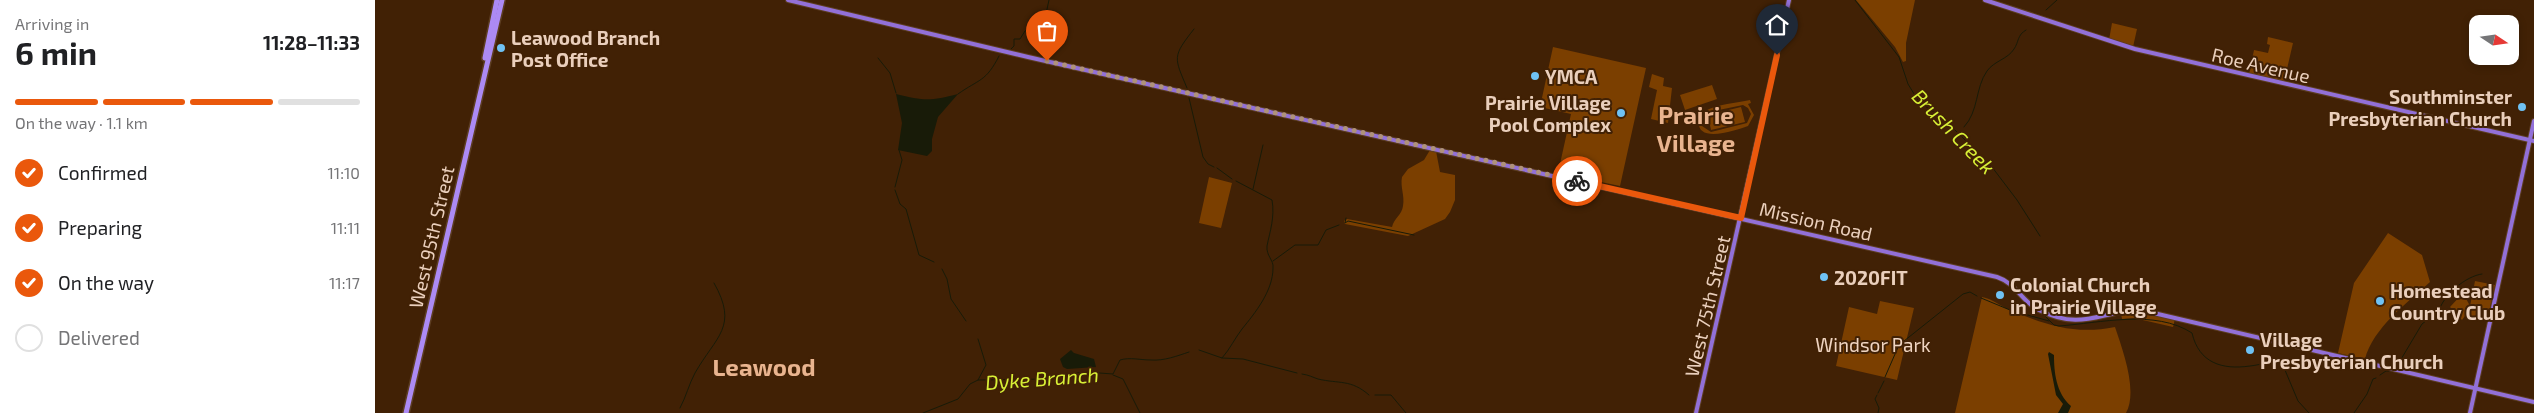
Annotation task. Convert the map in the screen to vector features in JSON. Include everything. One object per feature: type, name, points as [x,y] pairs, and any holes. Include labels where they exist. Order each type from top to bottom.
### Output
[{"type":"main road","name":"West 95th Street","points":[[406,413],[484,68],[497,0]]},
{"type":"main road","name":"West 95th Street","points":[[484,68],[502,0]]},
{"type":"main road","name":"Mission Road","points":[[788,0],[1035,59],[1997,277],[2009,283],[2033,307],[2063,319],[2093,320],[2125,311],[2145,311],[2534,402]]},
{"type":"main road","name":"West 75th Street","points":[[1696,413],[1789,0]]},
{"type":"main road","name":"Roe Avenue","points":[[1985,0],[2135,49],[2532,141]]},
{"type":"main road","points":[[2471,413],[2532,141],[2534,121]]},
{"type":"green space","points":[[1856,0],[1915,0],[1906,43],[1906,61],[1903,62],[1895,47]]},
{"type":"green space","points":[[2112,23],[2137,29],[2133,47],[2109,40]]},
{"type":"green space","points":[[2268,37],[2293,43],[2284,82],[2249,74],[2254,50],[2268,53],[2270,45],[2267,44]]},
{"type":"green space","points":[[1553,47],[1646,68],[1620,186],[1558,173],[1571,114],[1540,107]]},
{"type":"green space","points":[[1652,74],[1664,78],[1663,86],[1672,88],[1668,123],[1651,119],[1657,90],[1649,87]]},
{"type":"green space","points":[[1712,85],[1717,99],[1685,110],[1680,95]]},
{"type":"green space","points":[[1750,100],[1751,103],[1748,104],[1754,115],[1748,126],[1718,134],[1704,132],[1700,128],[1699,118],[1704,112],[1715,107]],"holes":[[[1743,105],[1748,108],[1751,114],[1747,123],[1711,132],[1702,126],[1702,118],[1709,112]]]},
{"type":"green space","points":[[1741,107],[1745,122],[1711,130],[1708,115]]},
{"type":"green space","points":[[1430,150],[1436,151],[1440,172],[1455,175],[1455,200],[1445,219],[1408,236],[1345,224],[1344,221],[1347,219],[1392,227],[1403,206],[1402,177],[1408,169],[1424,160]]},
{"type":"green space","points":[[1209,177],[1232,183],[1221,228],[1199,223]]},
{"type":"green space","name":"Homestead Country Club","points":[[2388,233],[2422,255],[2430,282],[2401,307],[2383,327],[2375,337],[2365,359],[2338,353],[2354,283]]},
{"type":"green space","points":[[2475,281],[2495,285],[2487,321],[2467,317],[2468,312],[2462,320],[2450,307],[2463,293],[2470,306]]},
{"type":"green space","points":[[1982,297],[2023,315],[2061,327],[2087,330],[2115,327],[2130,382],[2129,404],[2126,413],[1955,413]]},
{"type":"green space","name":"Windsor Park","points":[[1880,301],[1914,308],[1897,380],[1836,366],[1849,307],[1877,314]]},
{"type":"green space","points":[[2147,313],[2175,319],[2173,327],[2134,318],[2122,319],[2121,314]]},
{"type":"shaded area","points":[[896,94],[927,99],[958,94],[938,117],[932,139],[932,151],[927,156],[898,150],[902,123]]},
{"type":"shaded area","points":[[1071,350],[1074,353],[1094,359],[1096,367],[1067,369],[1063,367],[1060,359]]},
{"type":"shaded area","points":[[2049,352],[2054,355],[2055,375],[2059,389],[2071,406],[2068,413],[2058,413],[2063,404],[2056,395]]},
{"type":"waterway","points":[[1011,49],[1014,46],[1014,39],[1020,39],[1025,31],[1044,23],[1049,0]]},
{"type":"waterway","name":"Brush Creek","points":[[1855,0],[1899,57],[1908,84],[1919,102],[1944,119],[1992,167],[2017,200],[2040,236]]},
{"type":"waterway","points":[[2046,10],[2057,0]]},
{"type":"waterway","points":[[1187,88],[1177,57],[1194,29]]},
{"type":"waterway","points":[[1964,127],[1975,107],[1980,85],[1987,71],[2011,52],[2021,34],[2026,30]]},
{"type":"waterway","points":[[958,94],[986,75],[999,56]]},
{"type":"waterway","points":[[878,58],[890,73],[896,93]]},
{"type":"waterway","points":[[1189,98],[1203,157],[1208,164],[1214,167]]},
{"type":"waterway","points":[[1253,189],[1263,145]]},
{"type":"waterway","points":[[895,187],[902,160],[899,150]]},
{"type":"waterway","points":[[1217,168],[1232,179]]},
{"type":"waterway","points":[[1199,350],[1222,358],[1267,293],[1272,277],[1273,265],[1267,246],[1273,218],[1272,200],[1236,181]]},
{"type":"waterway","points":[[895,190],[900,204],[906,209],[919,255],[934,262]]},
{"type":"waterway","points":[[1346,218],[1345,223],[1348,221],[1414,235]]},
{"type":"waterway","points":[[1273,261],[1295,245],[1318,245],[1326,230],[1339,225]]},
{"type":"waterway","points":[[942,269],[947,279],[951,299],[966,321]]},
{"type":"waterway","points":[[2439,311],[2445,299],[2456,287],[2469,278],[2482,274]]},
{"type":"waterway","points":[[680,408],[695,373],[717,340],[725,321],[725,310],[714,283]]},
{"type":"waterway","points":[[1885,377],[1899,345],[1963,294],[1970,292],[1977,296]]},
{"type":"waterway","points":[[1981,298],[2010,310],[2049,321]]},
{"type":"waterway","points":[[2397,366],[2422,324],[2435,314]]},
{"type":"waterway","name":"Brush Creek","points":[[2044,315],[2054,325],[2059,326],[2127,319],[2161,321],[2192,333],[2195,343],[2206,358],[2221,365],[2240,367],[2270,362],[2282,363],[2298,401],[2309,413]]},
{"type":"waterway","points":[[978,339],[986,365],[978,380]]},
{"type":"waterway","name":"Dyke Branch","points":[[923,413],[958,399],[970,384],[978,380],[1047,379],[1059,375],[1086,372],[1113,374],[1120,360],[1161,360],[1189,352]]},
{"type":"waterway","points":[[1222,358],[1243,359],[1297,373]]},
{"type":"waterway","points":[[2380,375],[2386,371],[2393,371]]},
{"type":"waterway","points":[[1302,374],[1318,379],[1350,384],[1369,395]]},
{"type":"waterway","points":[[1113,375],[1123,379],[1140,413]]},
{"type":"waterway","points":[[2354,413],[2367,394],[2373,379],[2376,378]]},
{"type":"waterway","points":[[1878,393],[1884,381]]},
{"type":"waterway","points":[[1375,395],[1391,395],[1406,413]]},
{"type":"waterway","points":[[1877,395],[1875,399],[1879,408],[1878,413]]},
{"type":"way so far","points":[[1047,61],[1577,181]]},
{"type":"place","name":"Leawood Branch Post Office","points":[[501,48]]},
{"type":"place","name":"YMCA","points":[[1535,76]]},
{"type":"place","name":"Southminster Presbyterian Church","points":[[2522,107]]},
{"type":"place","name":"Prairie Village Pool Complex","points":[[1621,113]]},
{"type":"place","name":"2020FIT","points":[[1824,277]]},
{"type":"place","name":"Colonial Church in Prairie Village","points":[[2000,295]]},
{"type":"place","name":"Homestead Country Club","points":[[2380,301]]},
{"type":"place","name":"Village Presbyterian Church","points":[[2250,350]]},
{"type":"district","name":"Prairie Village","points":[[1696,128]]},
{"type":"district","name":"Leawood","points":[[764,366]]},
{"type":"route","points":[[1577,181],[1741,218],[1777,55]]}]
